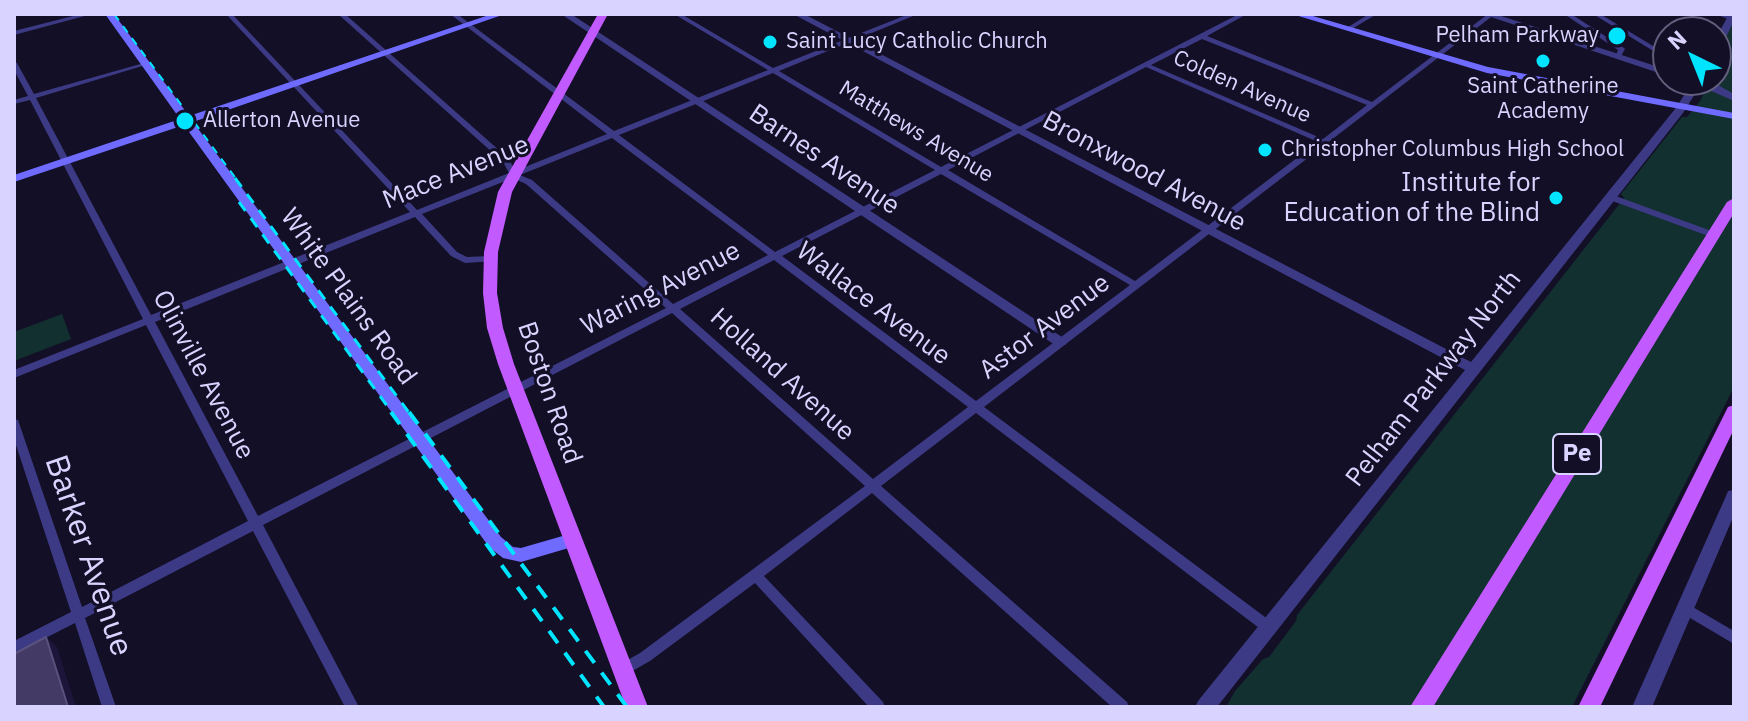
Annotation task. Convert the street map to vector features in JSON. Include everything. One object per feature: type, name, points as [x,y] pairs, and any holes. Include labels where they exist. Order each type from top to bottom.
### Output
[{"type":"main road","name":"White Plains Road","points":[[109,14],[492,538],[506,551],[527,555],[573,540]]},
{"type":"main road","points":[[14,179],[501,14]]},
{"type":"main road","name":"Boston Road","points":[[603,14],[514,175],[497,218],[490,293],[495,328],[515,389],[637,707]]},
{"type":"main road","points":[[1296,14],[1487,70],[1734,116]]},
{"type":"main road","name":"Pe","points":[[1421,707],[1734,202]]},
{"type":"main road","points":[[1589,707],[1734,411]]},
{"type":"street","points":[[14,33],[89,14]]},
{"type":"street","points":[[229,14],[458,257],[470,261],[491,259]]},
{"type":"street","name":"Holland Avenue","points":[[341,14],[506,161],[514,175],[529,182],[1122,707]]},
{"type":"street","name":"Wallace Avenue","points":[[453,14],[772,257],[1268,627]]},
{"type":"street","name":"Barnes Avenue","points":[[565,14],[1060,342]]},
{"type":"street","name":"Matthews Avenue","points":[[677,14],[1136,285]]},
{"type":"street","name":"Bronxwood Avenue","points":[[797,14],[1472,368]]},
{"type":"street","name":"Mace Avenue","points":[[14,374],[915,14]]},
{"type":"street","name":"Waring Avenue","points":[[14,648],[1244,14]]},
{"type":"street","points":[[1348,29],[1374,14]]},
{"type":"street","points":[[1489,14],[1652,68]]},
{"type":"street","name":"Astor Avenue","points":[[622,670],[648,655],[873,486],[1489,14]]},
{"type":"street","points":[[1567,14],[1622,49],[1618,57]]},
{"type":"street","points":[[1596,14],[1652,48]]},
{"type":"street","points":[[1201,36],[1373,105]]},
{"type":"street","name":"Olinville Avenue","points":[[14,63],[352,707]]},
{"type":"street","points":[[14,102],[146,64]]},
{"type":"street","name":"Colden Avenue","points":[[1146,65],[1324,142]]},
{"type":"street","name":"Pelham Parkway North","points":[[1205,707],[1690,96]]},
{"type":"street","points":[[1610,197],[1714,235]]},
{"type":"street","name":"Barker Avenue","points":[[14,423],[109,707]]},
{"type":"street","points":[[1642,707],[1684,608],[1732,508]]},
{"type":"street","points":[[755,575],[878,707]]},
{"type":"street","points":[[1684,608],[1734,638]]},
{"type":"green space","points":[[1734,20],[1734,387],[1572,707],[1226,707],[1235,691],[1263,659],[1269,657],[1296,621],[1297,615],[1624,198],[1621,194],[1682,117],[1687,117],[1702,96],[1732,96]]},
{"type":"green space","points":[[62,314],[71,339],[14,361],[14,332]]},
{"type":"building","points":[[46,637],[68,707],[14,707],[14,654]]},
{"type":"railway","points":[[114,14],[237,180]]},
{"type":"railway","points":[[235,178],[410,414]]},
{"type":"railway","points":[[239,202],[393,414]]},
{"type":"railway","points":[[391,412],[604,707]]},
{"type":"railway","points":[[409,412],[627,707]]},
{"type":"place","name":"Pelham Parkway","points":[[1617,36]]},
{"type":"place","name":"Saint Lucy Catholic Church","points":[[770,42]]},
{"type":"place","name":"Saint Catherine Academy","points":[[1543,61]]},
{"type":"place","name":"Allerton Avenue","points":[[185,121]]},
{"type":"place","name":"Christopher Columbus High School","points":[[1265,150]]},
{"type":"place","name":"Institute for Education of the Blind","points":[[1556,198]]}]
